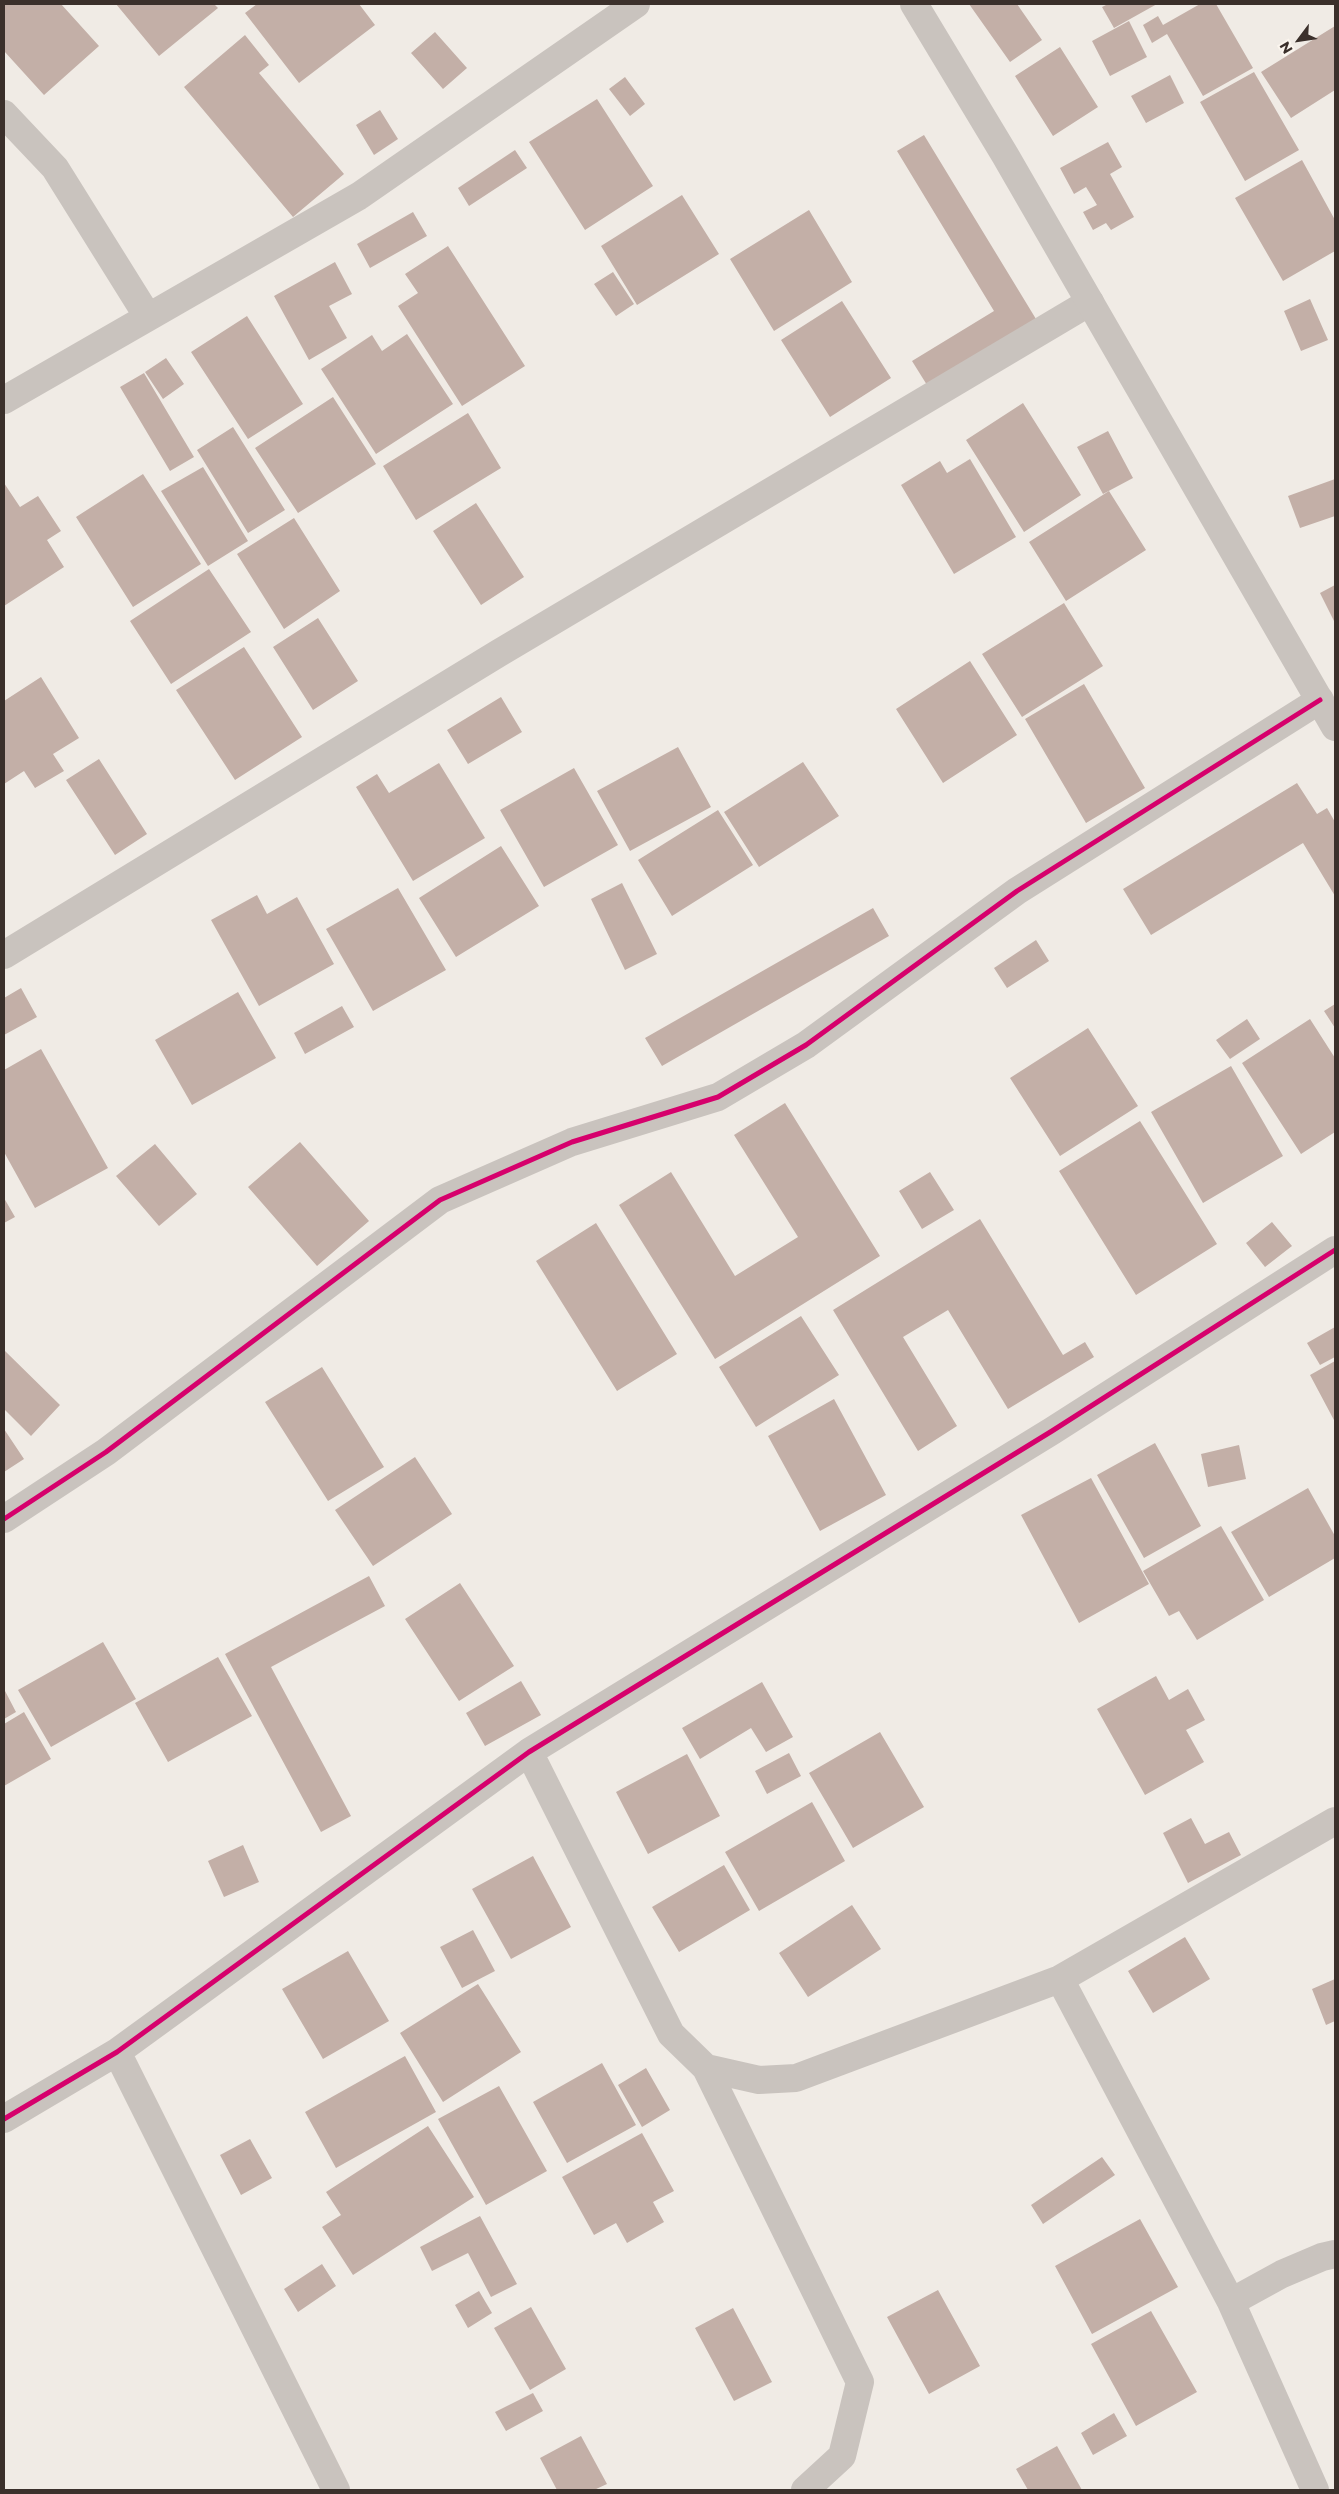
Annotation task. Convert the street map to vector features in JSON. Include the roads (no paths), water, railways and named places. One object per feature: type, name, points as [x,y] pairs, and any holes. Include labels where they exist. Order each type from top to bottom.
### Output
[{"type":"street","points":[[4,400],[360,196],[636,4]]},
{"type":"street","points":[[914,4],[1006,155],[1335,727]]},
{"type":"street","points":[[4,114],[55,168],[148,317]]},
{"type":"street","points":[[4,955],[499,653],[1090,302]]},
{"type":"street","points":[[4,1519],[106,1452],[440,1200],[572,1142],[718,1097],[806,1045],[1017,891],[1320,700]]},
{"type":"street","points":[[4,2120],[117,2052],[529,1752],[1052,1431],[1335,1250]]},
{"type":"street","points":[[529,1752],[671,2034],[706,2068],[860,2382],[842,2456],[805,2490]]},
{"type":"street","points":[[706,2068],[759,2080],[796,2078],[1060,1979],[1335,1820]]},
{"type":"street","points":[[1060,1979],[1231,2302],[1315,2490]]},
{"type":"street","points":[[117,2052],[336,2490]]},
{"type":"street","points":[[1231,2302],[1282,2274],[1322,2257],[1335,2254]]}]
